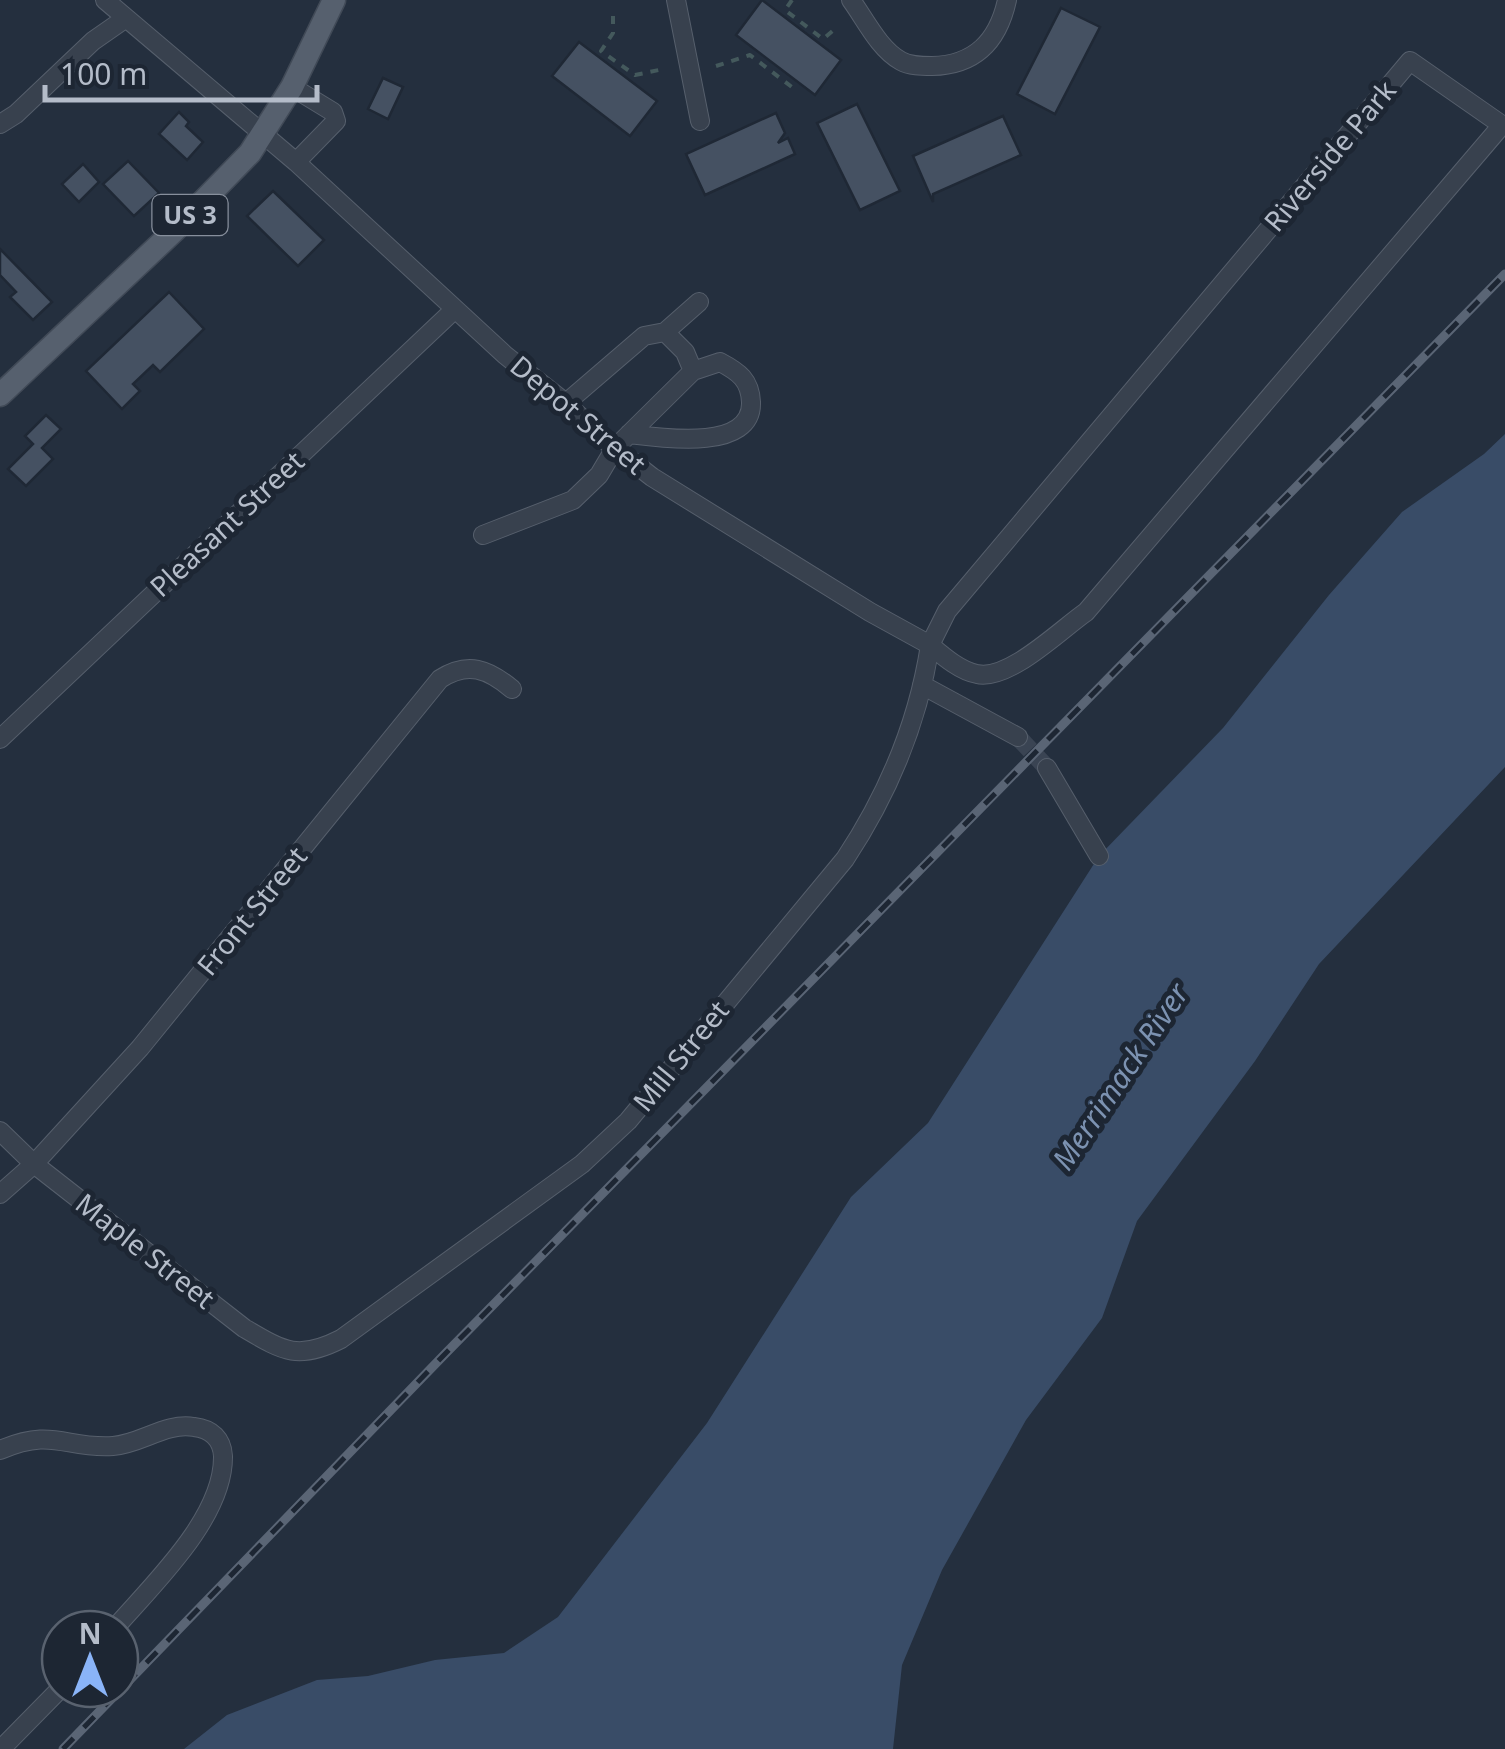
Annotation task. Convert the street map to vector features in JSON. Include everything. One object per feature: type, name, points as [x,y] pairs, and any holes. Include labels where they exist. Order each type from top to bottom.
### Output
[{"type":"main road","name":"US 3","points":[[0,395],[174,231],[264,134],[334,0]]},
{"type":"street","points":[[676,0],[700,121]]},
{"type":"street","points":[[850,0],[890,54],[904,63],[922,66],[961,63],[978,54],[1002,19],[1007,0]]},
{"type":"street","name":"Depot Street","points":[[109,2],[296,162],[505,355],[615,448],[652,477],[930,646]]},
{"type":"street","points":[[0,124],[16,114],[93,41],[126,18]]},
{"type":"street","name":"Riverside Park","points":[[1410,61],[1502,125],[1086,612],[1000,673],[979,675],[930,646],[946,611],[1410,61]]},
{"type":"street","points":[[292,86],[333,112],[336,121],[296,162]]},
{"type":"street","points":[[566,403],[644,336],[665,332],[699,302]]},
{"type":"street","name":"Pleasant Street","points":[[0,739],[455,309]]},
{"type":"street","points":[[665,332],[685,352],[693,370]]},
{"type":"street","points":[[483,535],[573,500],[599,475],[615,448],[629,434],[693,370],[720,362],[741,372],[751,396],[751,414],[743,427],[723,436],[662,438],[629,434]]},
{"type":"street","name":"Mill Street","points":[[301,1353],[331,1344],[376,1316],[582,1164],[628,1121],[844,859],[888,786],[922,685],[930,646]]},
{"type":"street","name":"Front Street","points":[[0,1194],[34,1164],[140,1048],[440,679],[469,667],[486,669],[512,689]]},
{"type":"street","points":[[922,685],[1018,737]]},
{"type":"street","points":[[1047,768],[1099,856]]},
{"type":"street","name":"Maple Street","points":[[0,1131],[34,1164],[244,1328],[280,1350],[301,1353]]},
{"type":"street","points":[[0,1450],[31,1439],[54,1438],[115,1446],[174,1426],[207,1430],[218,1437],[223,1464],[211,1505],[184,1546],[131,1609]]},
{"type":"street","points":[[1,1749],[40,1709]]},
{"type":"path","points":[[792,0],[785,10],[823,39],[836,29]]},
{"type":"path","points":[[613,16],[613,33],[601,51],[635,75],[659,70]]},
{"type":"path","points":[[716,66],[750,55],[797,92]]},
{"type":"water","name":"Merrimack River","points":[[1505,434],[1505,767],[1319,964],[1255,1061],[1137,1221],[1102,1318],[1026,1420],[942,1570],[902,1665],[893,1749],[184,1749],[227,1715],[317,1680],[368,1676],[435,1660],[504,1653],[558,1617],[707,1423],[851,1197],[928,1123],[1099,856],[1223,728],[1329,595],[1402,512],[1484,454]]},
{"type":"building","points":[[762,0],[841,60],[815,95],[736,35]]},
{"type":"building","points":[[1061,8],[1100,27],[1055,114],[1017,94]]},
{"type":"building","points":[[579,42],[657,101],[630,136],[552,76]]},
{"type":"building","points":[[383,78],[403,87],[388,119],[368,109]]},
{"type":"building","points":[[857,104],[900,191],[860,210],[817,123]]},
{"type":"building","points":[[179,112],[189,122],[186,126],[203,142],[187,160],[159,134]]},
{"type":"building","points":[[776,113],[785,133],[778,143],[788,138],[795,154],[705,195],[686,154]]},
{"type":"building","points":[[1003,116],[1021,155],[933,194],[933,202],[913,156]]},
{"type":"building","points":[[128,161],[159,193],[134,216],[103,184]]},
{"type":"building","points":[[83,164],[99,182],[79,202],[62,184]]},
{"type":"building","points":[[273,191],[324,240],[298,266],[247,216]]},
{"type":"building","points":[[0,249],[52,302],[33,320],[10,297],[16,292],[0,275]]},
{"type":"building","points":[[169,292],[204,329],[160,372],[153,365],[133,384],[140,391],[122,409],[86,371]]},
{"type":"building","points":[[46,415],[61,429],[42,448],[53,459],[26,486],[8,469],[33,444],[25,436]]},
{"type":"tunnel","points":[[1018,737],[1047,768]]},
{"type":"railway","points":[[63,1749],[1505,274]]}]
